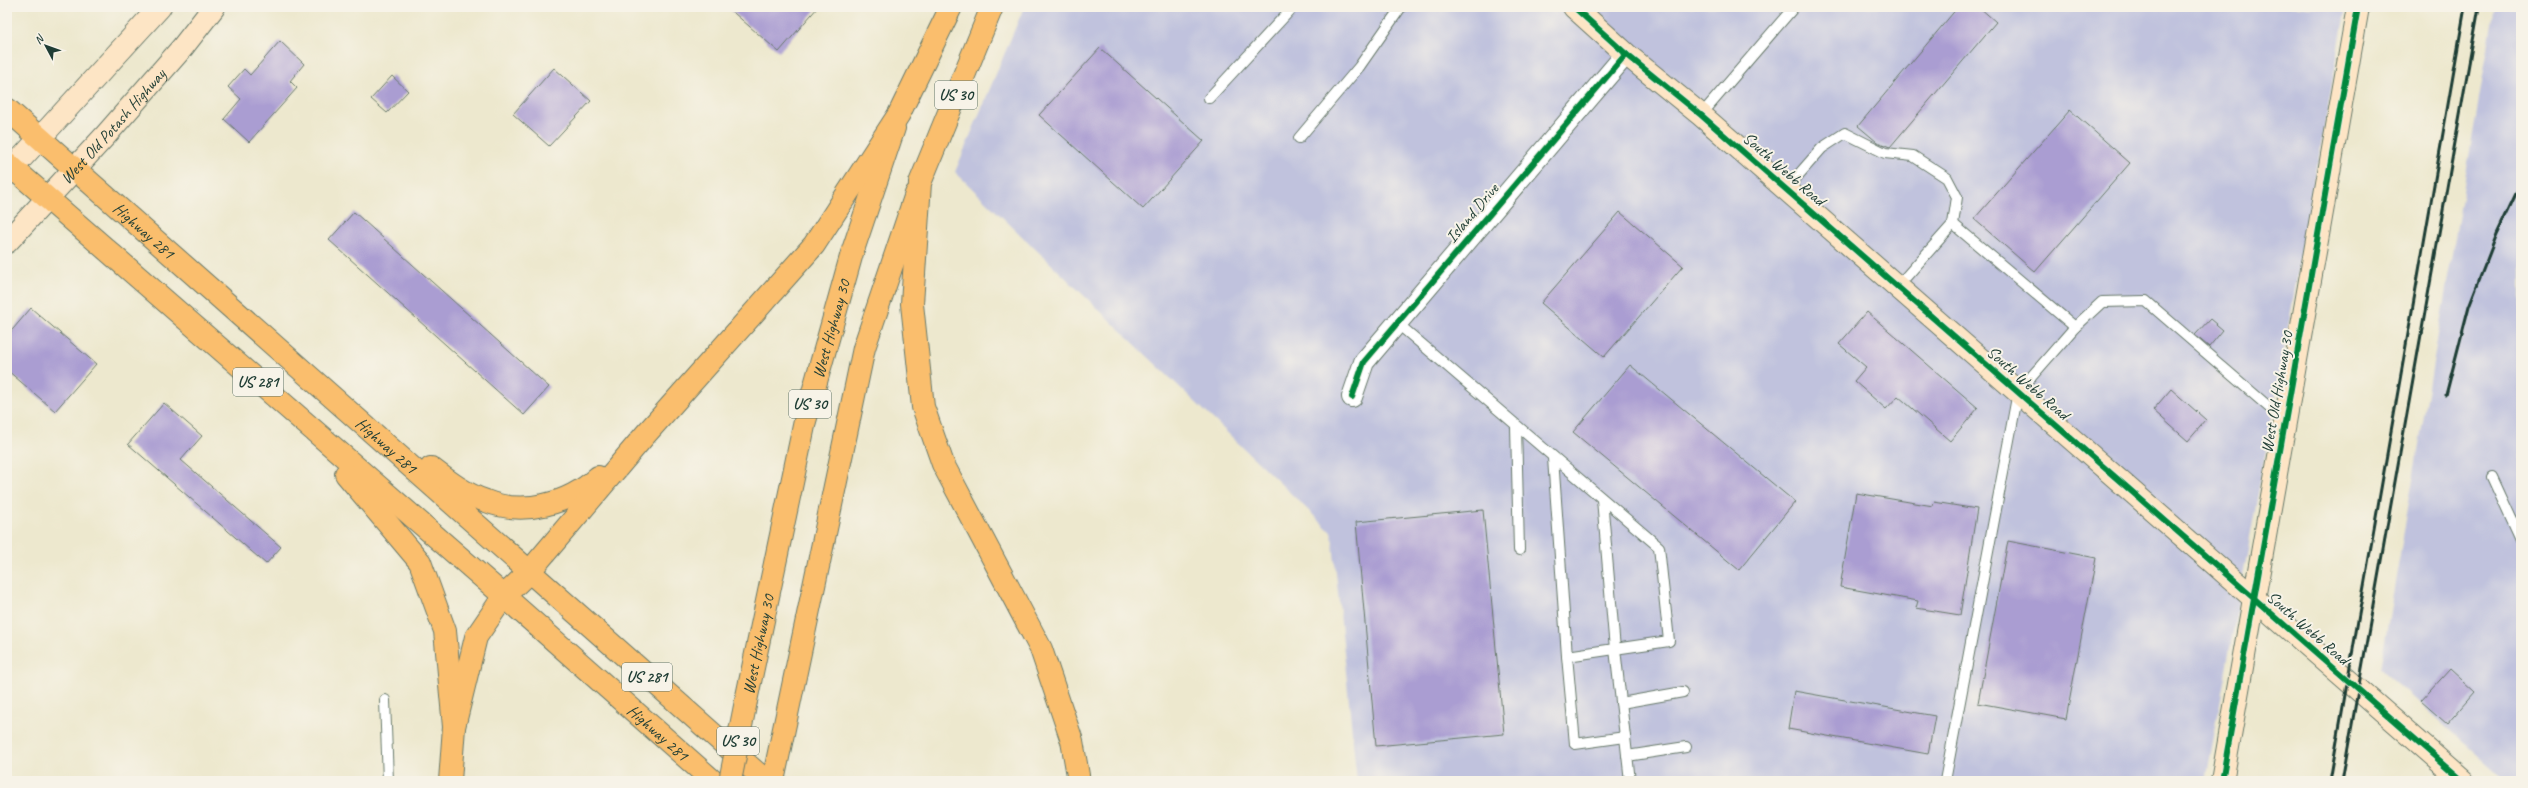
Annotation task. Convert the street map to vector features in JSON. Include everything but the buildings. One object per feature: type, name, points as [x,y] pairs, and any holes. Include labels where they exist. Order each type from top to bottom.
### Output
[{"type":"main road","name":"West Highway 30","points":[[730,781],[805,421],[852,253],[899,114],[951,7]]},
{"type":"main road","name":"US 30","points":[[773,781],[864,348],[920,183],[992,7]]},
{"type":"main road","name":"Highway 281","points":[[7,109],[766,781]]},
{"type":"main road","points":[[450,781],[454,727],[476,637],[504,596],[529,572],[645,435],[814,245],[899,114]]},
{"type":"main road","name":"Highway 281","points":[[9,169],[48,197],[713,781]]},
{"type":"main road","points":[[920,183],[912,304],[923,407],[943,464],[1041,649],[1072,741],[1078,781]]},
{"type":"main road","points":[[310,378],[456,487],[487,502],[509,507],[543,505],[563,501],[589,486],[645,435]]},
{"type":"main road","points":[[281,402],[373,504],[420,562],[445,631],[454,727]]},
{"type":"street","points":[[9,169],[41,138],[160,7]]},
{"type":"street","name":"West Old Potash Highway","points":[[7,242],[182,48],[214,7]]},
{"type":"street","name":"South Webb Road","points":[[1574,7],[1626,54],[1701,115],[1786,189],[2463,781]]},
{"type":"street","name":"West Old Highway 30","points":[[2222,781],[2358,7]]},
{"type":"street","name":"Island Drive","points":[[1352,397],[1364,362],[1626,54]]},
{"type":"lane","points":[[1209,98],[1293,7]]},
{"type":"lane","points":[[1299,138],[1359,66],[1401,7]]},
{"type":"lane","points":[[1701,115],[1794,7]]},
{"type":"lane","points":[[1786,189],[1822,148],[1845,133],[1885,153],[1913,156],[1947,178],[1957,196],[1953,224],[1897,287]]},
{"type":"lane","points":[[1953,224],[2075,327]]},
{"type":"lane","points":[[1945,781],[2018,392],[2075,327],[2102,302],[2146,301],[2286,421]]},
{"type":"lane","points":[[1397,323],[1553,458],[1659,547],[1669,642],[1567,656]]},
{"type":"lane","points":[[1516,426],[1519,550]]},
{"type":"lane","points":[[1553,458],[1567,656],[1575,744],[1625,737]]},
{"type":"lane","points":[[2492,477],[2521,540]]},
{"type":"lane","points":[[1602,499],[1615,649],[1630,781]]},
{"type":"lane","points":[[1621,703],[1684,692]]},
{"type":"lane","points":[[385,700],[388,781]]},
{"type":"lane","points":[[1627,756],[1686,748]]},
{"type":"shaded area","points":[[1024,7],[2346,7],[2206,781],[1357,781],[1332,533],[955,172]]},
{"type":"shaded area","points":[[2495,7],[2521,7],[2521,781],[2507,781],[2380,669]]},
{"type":"railway","points":[[2330,781],[2465,7]]},
{"type":"railway","points":[[2342,781],[2479,7]]},
{"type":"railway","points":[[2446,395],[2469,306],[2497,234],[2521,183]]},
{"type":"cycle path","points":[[1574,7],[1626,54],[1701,115],[2463,781]]},
{"type":"cycle path","points":[[2222,781],[2358,7]]},
{"type":"cycle path","points":[[1352,397],[1364,362],[1626,54]]}]
